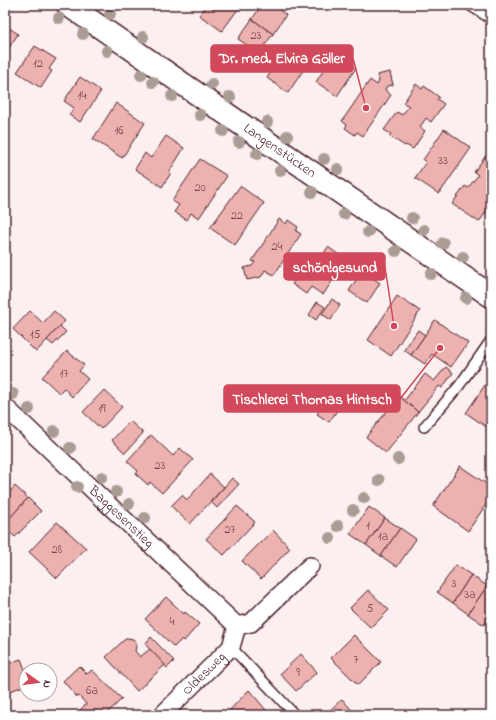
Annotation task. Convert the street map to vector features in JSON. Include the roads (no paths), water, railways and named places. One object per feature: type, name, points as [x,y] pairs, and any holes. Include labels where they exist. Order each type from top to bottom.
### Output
[{"type":"street","name":"Langenstücken","points":[[68,5],[491,296]]},
{"type":"street","name":"Baggesenstieg","points":[[5,408],[237,626]]},
{"type":"street","points":[[237,626],[252,623],[310,566]]},
{"type":"street","name":"Oldesweg","points":[[162,715],[231,647],[237,626]]},
{"type":"lane","points":[[469,5],[491,19]]},
{"type":"lane","points":[[424,427],[459,386],[491,340]]},
{"type":"lane","points":[[231,647],[295,715]]},
{"type":"place","name":"Dr. med. Elvira Göller","points":[[366,108]]},
{"type":"place","name":"schön!gesund","points":[[394,326]]},
{"type":"place","name":"Tischlerei Thomas Hintsch","points":[[440,348]]}]
